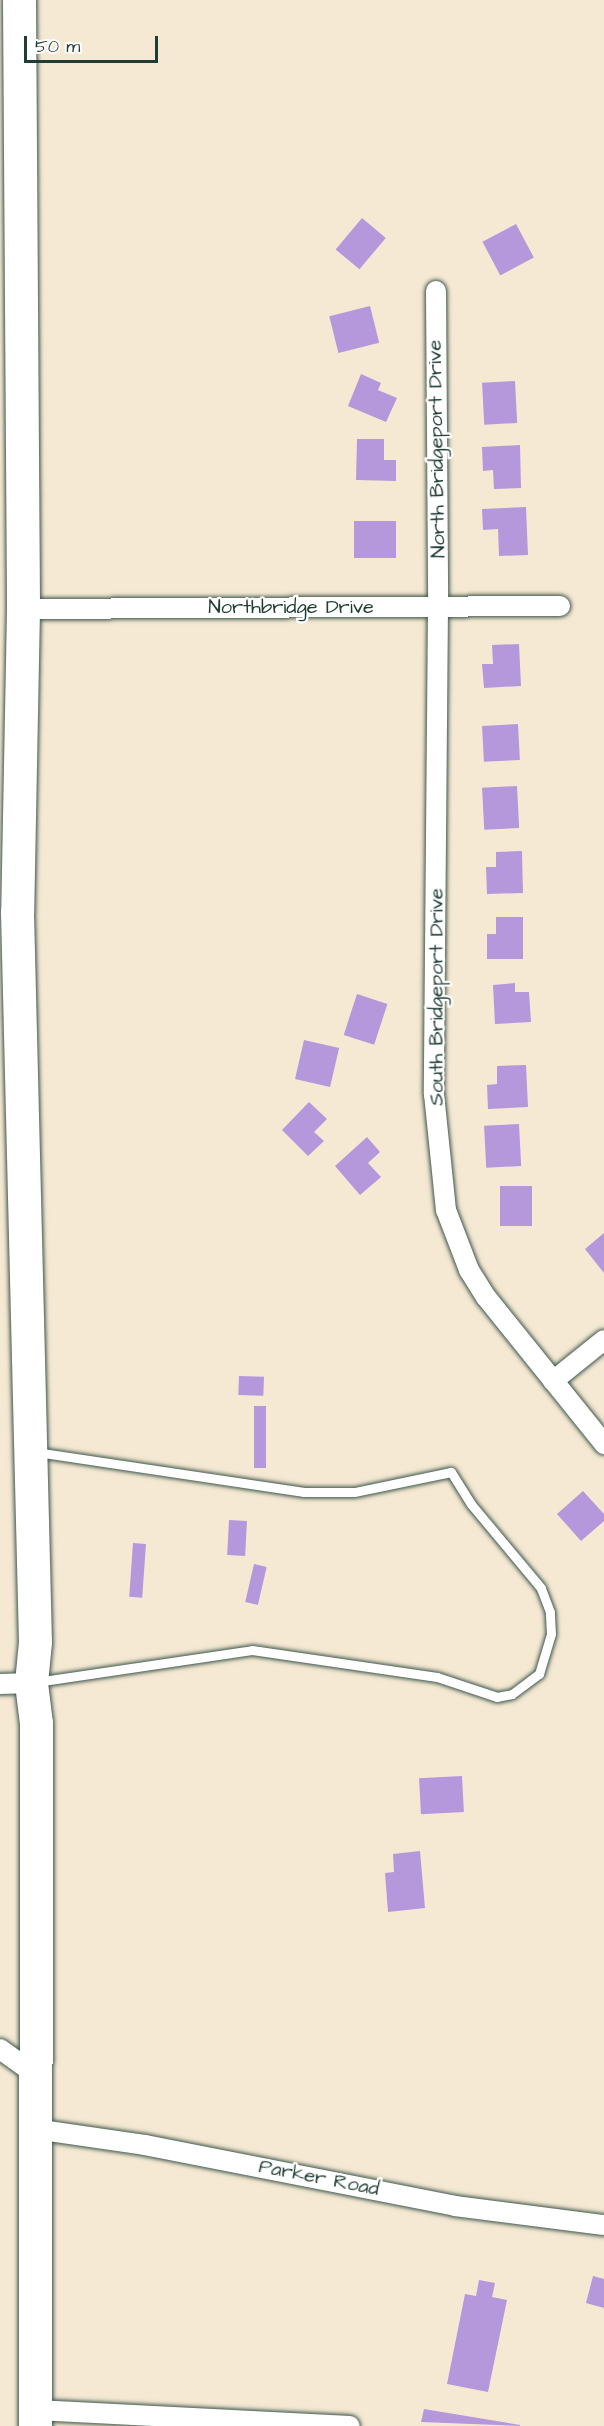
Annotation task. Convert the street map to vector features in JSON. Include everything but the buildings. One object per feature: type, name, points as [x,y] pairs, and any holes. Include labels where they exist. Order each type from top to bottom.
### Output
[{"type":"highway","points":[[19,0],[10,123],[23,609],[9,912],[30,1451],[35,1642],[15,1683],[36,1723],[35,2418]]},
{"type":"street","name":"North Bridgeport Drive","points":[[436,291],[438,607]]},
{"type":"street","name":"Northbridge Drive","points":[[23,609],[560,606]]},
{"type":"street","name":"South Bridgeport Drive","points":[[438,607],[434,1094],[447,1210],[469,1270],[553,1382],[604,1444]]},
{"type":"street","points":[[553,1382],[604,1340]]},
{"type":"street","points":[[0,2049],[35,2074]]},
{"type":"street","name":"Parker Road","points":[[35,2129],[145,2145],[455,2206],[604,2225]]},
{"type":"street","points":[[35,2418],[350,2425]]},
{"type":"lane","points":[[15,1683],[252,1650],[437,1677],[497,1697],[512,1694],[539,1674],[551,1634],[550,1612],[541,1588],[471,1504],[451,1472],[354,1492],[304,1492],[30,1451]]}]
